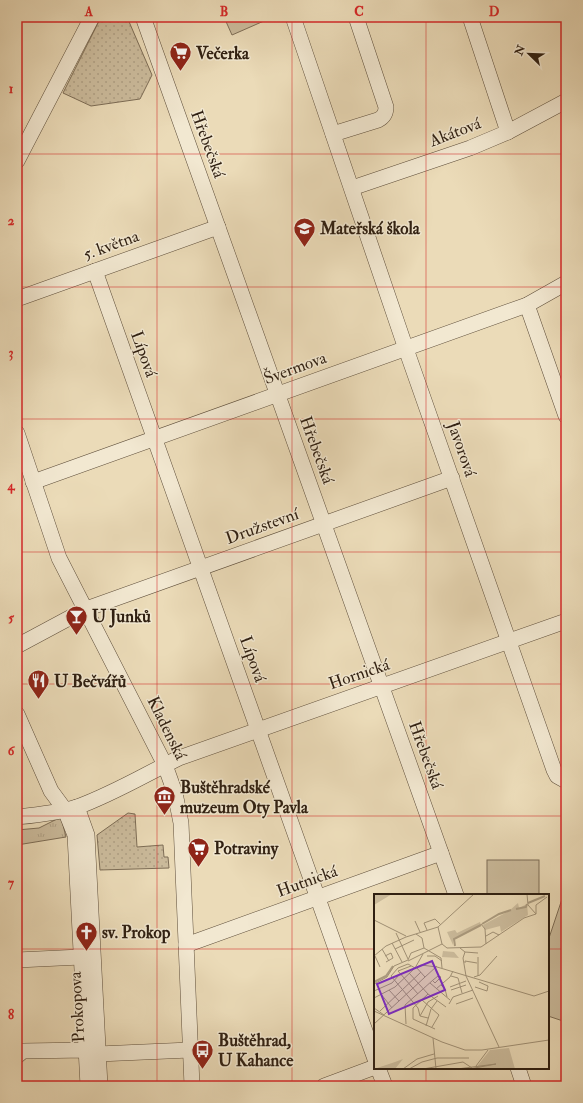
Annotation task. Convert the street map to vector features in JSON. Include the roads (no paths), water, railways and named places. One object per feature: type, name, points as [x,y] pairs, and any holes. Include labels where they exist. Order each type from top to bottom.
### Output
[{"type":"street","name":"Hřebečská","points":[[143,17],[456,894]]},
{"type":"street","name":"Javorová","points":[[293,17],[406,349],[554,770],[562,779]]},
{"type":"street","points":[[333,134],[378,120],[383,117],[386,107],[356,17]]},
{"type":"street","points":[[17,161],[88,18]]},
{"type":"street","points":[[474,19],[508,132]]},
{"type":"street","name":"Akátová","points":[[352,188],[460,152],[508,132],[566,101]]},
{"type":"street","name":"5. května","points":[[17,299],[218,227]]},
{"type":"street","name":"Lípová","points":[[95,271],[374,1056]]},
{"type":"street","name":"Švermova","points":[[33,482],[527,305],[566,284]]},
{"type":"street","points":[[527,305],[566,416]]},
{"type":"street","name":"Kladenská","points":[[17,433],[54,547],[165,765],[175,793],[181,823],[192,1086]]},
{"type":"street","name":"Družstevní","points":[[17,646],[86,609],[452,478]]},
{"type":"street","name":"Hornická","points":[[17,817],[49,814],[71,808],[158,770],[179,758],[566,621]]},
{"type":"street","points":[[17,714],[51,791],[71,808]]},
{"type":"street","name":"Prokopova","points":[[71,808],[75,835],[82,957],[92,1052],[100,1086]]},
{"type":"street","name":"Prokopova","points":[[71,808],[86,835],[92,1052],[88,1086]]},
{"type":"street","name":"Hutnická","points":[[186,945],[441,853]]},
{"type":"street","points":[[17,960],[82,957]]},
{"type":"street","points":[[17,1056],[23,1051],[92,1052],[190,1050]]},
{"type":"street","points":[[324,1086],[374,1067]]},
{"type":"street","points":[[378,1069],[384,1086]]},
{"type":"street","points":[[518,1069],[524,1086]]},
{"type":"place","name":"Večerka","points":[[181,72]]},
{"type":"place","name":"Mateřská škola","points":[[304,248]]},
{"type":"place","name":"U Junků","points":[[77,636]]},
{"type":"place","name":"U Bečvářů","points":[[38,700]]},
{"type":"place","name":"Buštěhradské muzeum Oty Pavla","points":[[165,816]]},
{"type":"place","name":"Potraviny","points":[[198,868]]},
{"type":"place","name":"sv. Prokop","points":[[86,952]]},
{"type":"place","name":"Buštěhrad, U Kahance","points":[[203,1070]]}]
